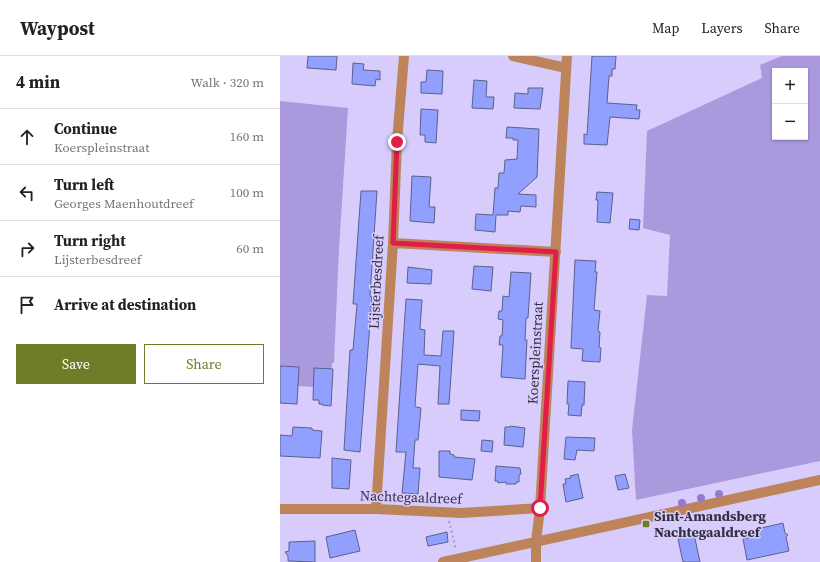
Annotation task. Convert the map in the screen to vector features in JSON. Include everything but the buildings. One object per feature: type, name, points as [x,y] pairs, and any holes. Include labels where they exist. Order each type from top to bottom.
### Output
[{"type":"street","name":"Lijsterbesdreef","points":[[376,509],[393,243],[397,142],[404,56]]},
{"type":"street","points":[[513,56],[566,68]]},
{"type":"street","name":"Koerspleinstraat","points":[[536,562],[536,542],[540,508],[567,56]]},
{"type":"street","points":[[393,243],[556,252]]},
{"type":"street","points":[[443,562],[820,480]]},
{"type":"street","name":"Nachtegaaldreef","points":[[280,509],[376,509],[461,513],[540,508]]},
{"type":"path","points":[[447,512],[454,546],[460,558]]},
{"type":"shaded area","points":[[782,56],[820,56],[820,461],[636,500],[632,430],[647,295],[667,296],[670,235],[643,228],[647,131],[762,78],[760,65]]},
{"type":"shaded area","points":[[280,101],[348,108],[339,249],[334,363],[332,363],[331,388],[280,385]]},
{"type":"place","name":"Sint-Amandsberg Nachtegaaldreef","points":[[646,524]]},
{"type":"route","points":[[397,142],[393,243],[556,252],[540,508]]}]
